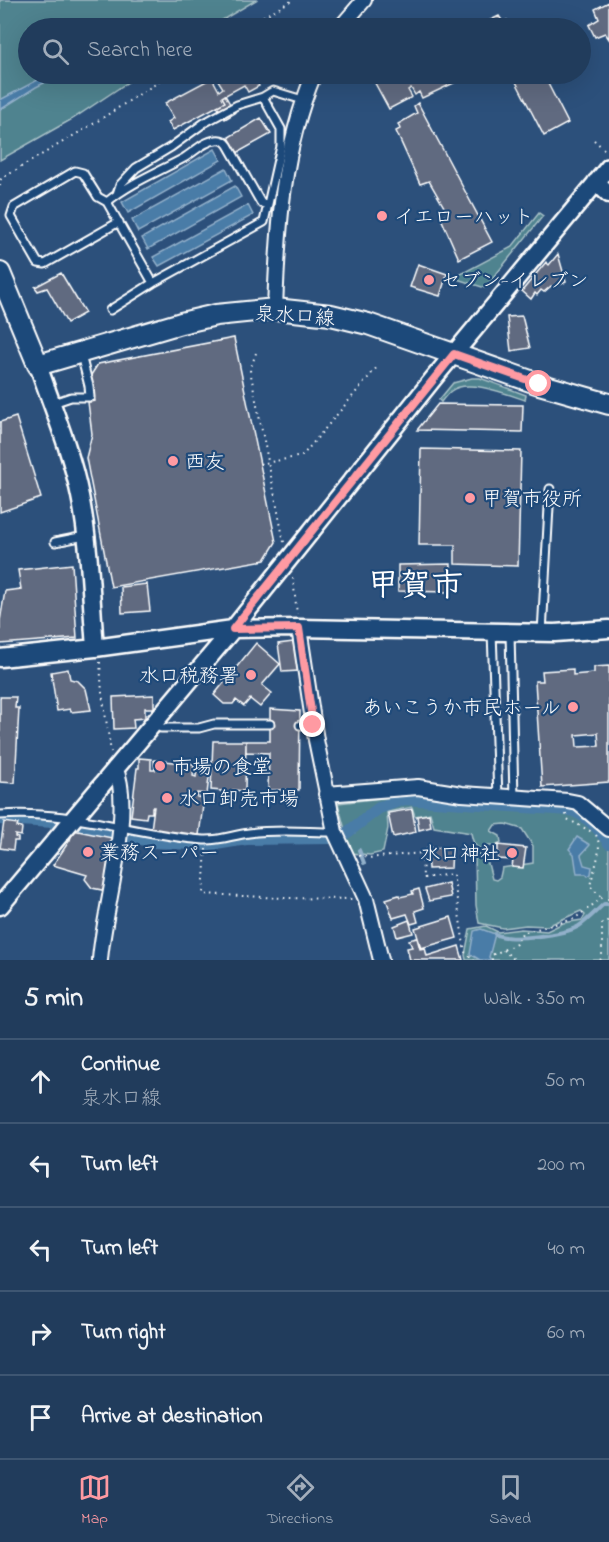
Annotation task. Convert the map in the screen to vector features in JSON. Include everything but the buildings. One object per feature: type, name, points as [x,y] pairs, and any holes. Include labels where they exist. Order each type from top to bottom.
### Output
[{"type":"main road","points":[[0,273],[38,365]]},
{"type":"main road","name":"泉水口線","points":[[38,365],[181,323],[216,315],[275,309],[331,315],[368,324],[539,384],[609,404]]},
{"type":"street","points":[[349,18],[364,0]]},
{"type":"street","points":[[275,309],[277,236],[281,202],[303,100],[310,84]]},
{"type":"street","points":[[0,906],[73,818],[114,764],[233,629],[454,354],[596,182],[608,160]]},
{"type":"street","points":[[596,182],[609,194]]},
{"type":"street","points":[[38,365],[73,465],[81,498],[97,653]]},
{"type":"street","points":[[299,624],[307,725],[337,836],[366,899],[381,960]]},
{"type":"street","points":[[0,658],[97,653],[233,629],[299,624],[542,633],[609,628]]},
{"type":"street","points":[[100,960],[120,832],[121,782],[114,764]]},
{"type":"street","points":[[327,794],[417,787],[498,797],[578,803],[609,828]]},
{"type":"lane","points":[[117,194],[120,185],[136,168],[171,147],[204,123],[237,105],[263,97],[273,91],[303,100]]},
{"type":"lane","points":[[110,309],[264,222],[281,146],[281,129],[263,97]]},
{"type":"lane","points":[[107,202],[208,142],[224,140],[261,203],[267,205]]},
{"type":"lane","points":[[119,222],[45,264],[38,262],[11,216],[14,207],[75,171],[83,173],[98,197],[107,202],[119,222],[153,283]]},
{"type":"lane","points":[[52,404],[71,397],[90,397],[90,386],[80,352]]},
{"type":"lane","points":[[542,633],[550,489]]},
{"type":"lane","points":[[55,542],[86,536]]},
{"type":"lane","points":[[492,632],[498,797]]},
{"type":"lane","points":[[510,632],[514,798]]},
{"type":"lane","points":[[161,728],[199,728],[214,724],[270,724]]},
{"type":"lane","points":[[0,815],[19,813],[73,818],[120,832],[206,840],[260,832],[337,836]]},
{"type":"path","points":[[260,18],[293,0]]},
{"type":"path","points":[[0,186],[1,179],[155,84]]},
{"type":"path","points":[[594,140],[608,160]]},
{"type":"path","points":[[256,353],[250,370],[284,542]]},
{"type":"path","points":[[260,464],[303,456],[378,366]]},
{"type":"path","points":[[293,576],[299,624]]},
{"type":"path","points":[[97,653],[114,764]]},
{"type":"path","points":[[565,811],[567,819],[592,832],[599,842],[590,886],[602,897],[609,899]]},
{"type":"path","points":[[206,849],[202,894],[366,899]]},
{"type":"path","points":[[363,855],[367,859],[422,853],[423,878],[453,874],[465,952],[474,960]]},
{"type":"path","points":[[492,960],[492,955],[516,944],[522,933],[574,919],[602,897]]},
{"type":"path","points":[[600,960],[602,958],[602,924],[609,920]]},
{"type":"path","points":[[503,950],[515,960]]},
{"type":"green space","points":[[0,0],[256,0],[226,18],[18,18],[18,84],[125,84],[74,118],[0,160]]},
{"type":"green space","points":[[539,213],[543,216],[485,288],[457,279],[459,275],[512,247]]},
{"type":"green space","points":[[480,378],[526,395],[525,400],[487,388],[467,386],[458,387],[441,402],[439,400],[453,383]]},
{"type":"green space","points":[[399,796],[547,803],[579,809],[609,839],[609,960],[466,960],[470,929],[486,926],[498,932],[521,929],[547,931],[563,923],[582,920],[585,915],[581,911],[547,926],[526,925],[503,928],[479,923],[476,905],[475,854],[486,856],[492,879],[496,880],[500,877],[502,868],[533,863],[533,846],[522,829],[505,824],[495,825],[491,831],[500,836],[501,843],[494,847],[487,845],[484,850],[475,844],[471,833],[434,827],[430,813],[415,816],[412,807],[387,812],[388,828],[383,852],[370,855],[351,853],[338,803]]},
{"type":"water","points":[[30,84],[42,84],[0,110],[0,100]]},
{"type":"water","points":[[215,149],[221,160],[128,213],[122,202]]},
{"type":"water","points":[[226,168],[232,180],[138,232],[132,220]]},
{"type":"water","points":[[235,186],[241,197],[148,249],[142,238]]},
{"type":"water","points":[[248,205],[253,215],[159,266],[153,257]]},
{"type":"water","points":[[577,837],[590,845],[581,855],[584,865],[592,867],[591,874],[588,876],[577,874],[574,854],[569,849]]},
{"type":"water","points":[[481,929],[495,934],[489,957],[491,960],[480,960],[470,954],[474,931]]},
{"type":"waterway","points":[[81,826],[154,842],[210,845],[246,839],[331,838],[344,835],[379,808],[404,799],[571,810],[582,815],[609,843]]},
{"type":"waterway","points":[[0,819],[54,822]]},
{"type":"waterway","points":[[359,850],[364,863]]},
{"type":"waterway","points":[[495,934],[524,937],[562,932],[579,926],[604,904],[609,904]]},
{"type":"place","name":"イエローハット","points":[[382,216]]},
{"type":"place","name":"セブン-イレブン","points":[[429,280]]},
{"type":"place","name":"西友","points":[[173,461]]},
{"type":"place","name":"甲賀市役所","points":[[470,498]]},
{"type":"place","name":"水口税務署","points":[[251,675]]},
{"type":"place","name":"あいこうか市民ホール","points":[[573,707]]},
{"type":"place","name":"市場の食堂","points":[[160,766]]},
{"type":"place","name":"水口卸売市場","points":[[167,798]]},
{"type":"place","name":"業務スーパー","points":[[88,852]]},
{"type":"place","name":"水口神社","points":[[512,853]]},
{"type":"district","name":"甲賀市","points":[[415,584]]},
{"type":"route","points":[[313,725],[299,628],[233,629],[454,354],[539,384]]}]
